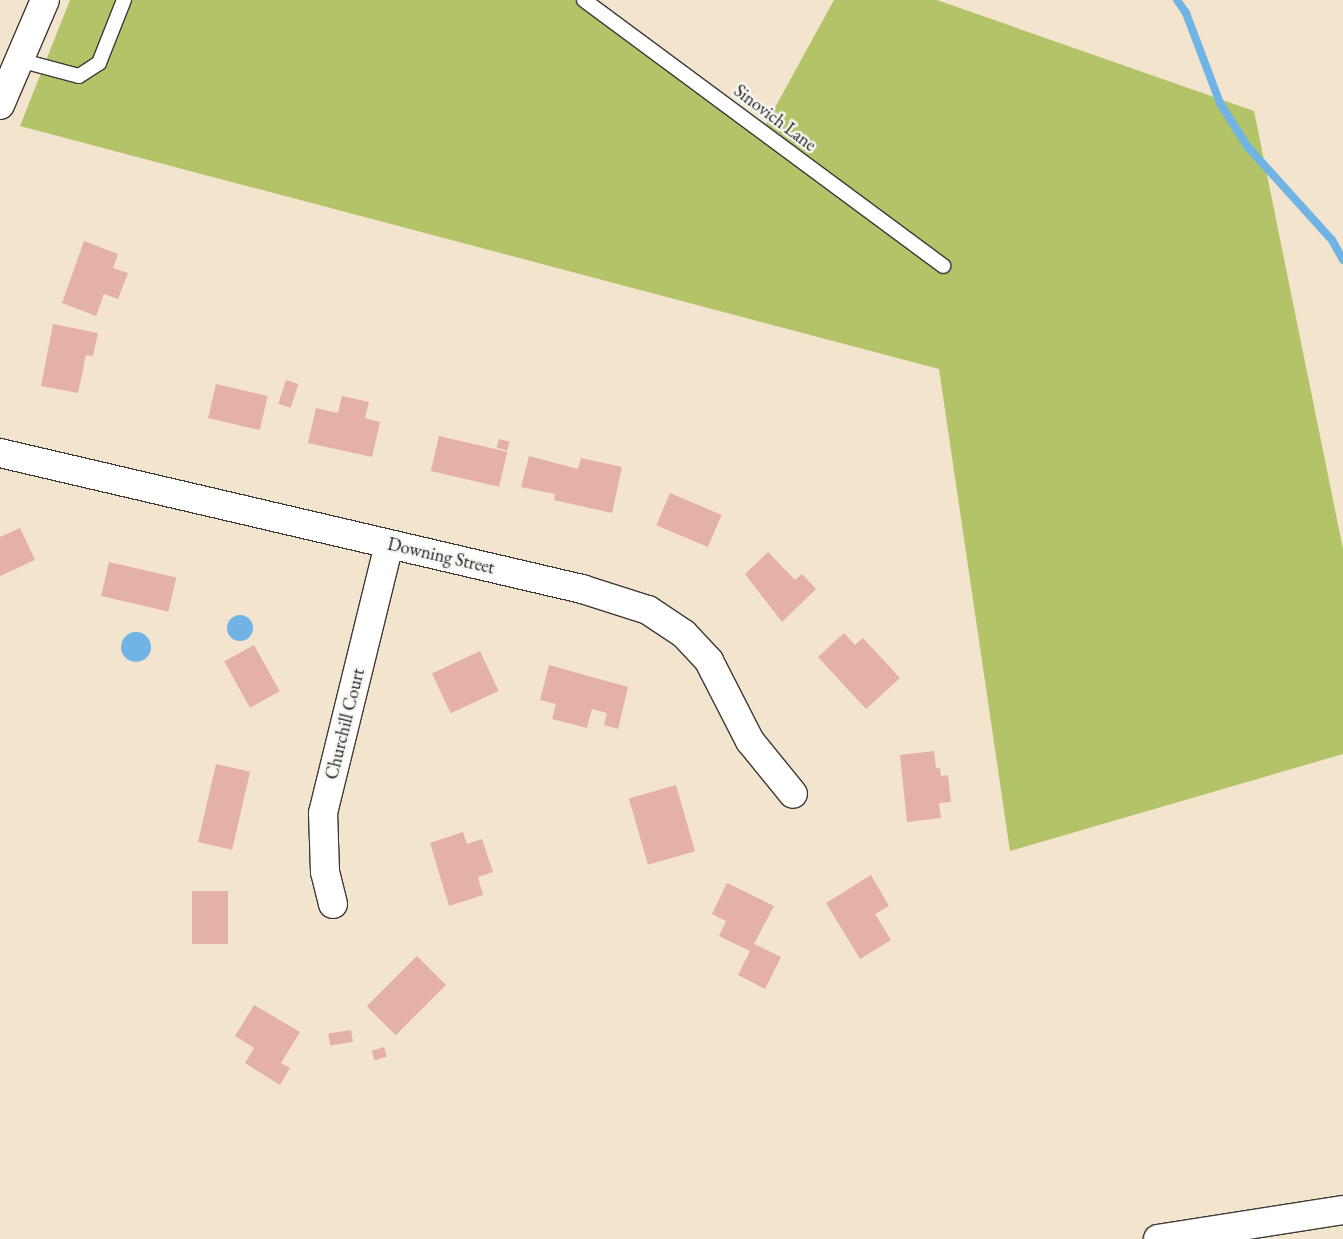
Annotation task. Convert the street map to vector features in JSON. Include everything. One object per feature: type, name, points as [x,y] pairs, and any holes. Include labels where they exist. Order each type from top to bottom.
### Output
[{"type":"street","points":[[0,106],[45,0]]},
{"type":"street","name":"Downing Street","points":[[0,453],[582,588],[631,603],[665,620],[709,660],[750,741],[793,794]]},
{"type":"street","name":"Churchill Court","points":[[333,904],[325,872],[324,813],[389,544]]},
{"type":"street","points":[[1158,1239],[1343,1210]]},
{"type":"lane","points":[[19,60],[79,76],[99,63],[124,0]]},
{"type":"lane","name":"Sinovich Lane","points":[[584,0],[943,266]]},
{"type":"green space","points":[[70,0],[575,0],[760,135],[834,0],[937,0],[1254,111],[1343,549],[1343,754],[1010,851],[939,369],[20,126]]},
{"type":"water","points":[[240,615],[250,618],[253,628],[250,638],[240,641],[230,638],[227,628],[230,618]]},
{"type":"water","points":[[136,632],[147,636],[151,647],[147,658],[136,662],[125,658],[121,647],[125,636]]},
{"type":"building","points":[[84,241],[118,254],[113,268],[128,273],[118,299],[104,294],[96,316],[62,303]]},
{"type":"building","points":[[53,324],[98,333],[93,356],[86,355],[78,393],[41,386]]},
{"type":"building","points":[[286,380],[298,384],[291,408],[278,404]]},
{"type":"building","points":[[216,384],[268,396],[260,430],[208,418]]},
{"type":"building","points":[[342,396],[369,402],[365,418],[380,422],[372,457],[308,443],[316,408],[338,413]]},
{"type":"building","points":[[439,436],[507,452],[499,487],[431,471]]},
{"type":"building","points":[[499,439],[510,442],[507,451],[497,448]]},
{"type":"building","points":[[529,456],[578,469],[581,458],[622,467],[612,513],[554,500],[555,494],[521,487]]},
{"type":"building","points":[[670,493],[722,515],[708,547],[656,525]]},
{"type":"building","points":[[20,528],[35,560],[0,576],[0,537]]},
{"type":"building","points":[[768,552],[795,580],[802,574],[816,589],[782,622],[745,574]]},
{"type":"building","points":[[109,562],[176,578],[168,612],[101,596]]},
{"type":"building","points":[[844,633],[855,645],[863,638],[900,678],[866,709],[818,657]]},
{"type":"building","points":[[254,645],[280,691],[250,708],[224,661]]},
{"type":"building","points":[[480,651],[499,691],[451,713],[432,673]]},
{"type":"building","points":[[549,665],[628,687],[618,729],[604,725],[607,713],[592,709],[587,728],[552,719],[556,704],[540,700]]},
{"type":"building","points":[[934,751],[936,768],[940,768],[941,776],[948,775],[951,802],[939,803],[941,818],[907,822],[900,755]]},
{"type":"building","points":[[216,764],[250,772],[232,850],[198,842]]},
{"type":"building","points":[[676,785],[695,851],[648,865],[629,799]]},
{"type":"building","points":[[463,832],[467,844],[482,839],[493,872],[478,877],[483,895],[449,906],[430,843]]},
{"type":"building","points":[[871,875],[889,906],[875,914],[891,940],[860,959],[826,903]]},
{"type":"building","points":[[727,883],[774,906],[754,944],[781,957],[765,989],[738,975],[750,951],[719,936],[726,921],[712,914]]},
{"type":"building","points":[[192,891],[228,891],[228,944],[192,944]]},
{"type":"building","points":[[417,956],[446,985],[396,1035],[367,1006]]},
{"type":"building","points":[[254,1005],[300,1032],[281,1063],[290,1068],[280,1085],[245,1063],[254,1048],[235,1036]]},
{"type":"building","points":[[351,1030],[353,1042],[330,1045],[328,1034]]},
{"type":"building","points":[[384,1047],[387,1057],[374,1060],[372,1051]]},
{"type":"waterway","points":[[1177,0],[1186,13],[1220,103],[1247,146],[1332,240],[1343,260]]}]
